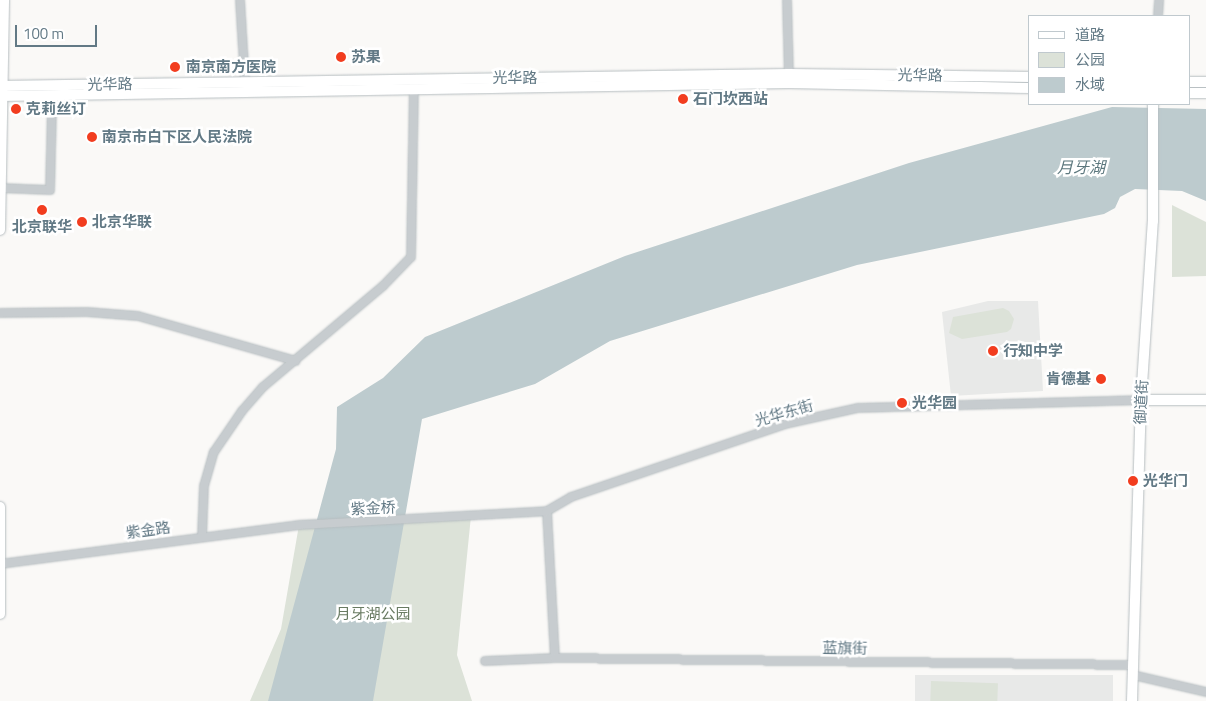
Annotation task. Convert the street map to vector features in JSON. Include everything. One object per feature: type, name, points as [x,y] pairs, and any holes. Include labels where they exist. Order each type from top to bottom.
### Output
[{"type":"main road","points":[[0,230],[0,91],[4,0]]},
{"type":"main road","name":"光华路","points":[[0,91],[1028,77]]},
{"type":"main road","name":"光华路","points":[[789,79],[1028,88]]},
{"type":"main road","name":"光华路","points":[[0,91],[245,82],[414,84]]},
{"type":"main road","points":[[1191,82],[1206,82]]},
{"type":"main road","points":[[1191,93],[1206,93]]},
{"type":"main road","name":"御道街","points":[[1132,701],[1141,400],[1153,221],[1153,105]]},
{"type":"main road","points":[[1141,400],[1206,400]]},
{"type":"main road","points":[[0,507],[0,614]]},
{"type":"street","points":[[240,0],[245,82]]},
{"type":"street","points":[[787,0],[789,79]]},
{"type":"street","points":[[1158,15],[1159,0]]},
{"type":"street","points":[[202,537],[204,486],[214,452],[242,411],[264,388],[383,286],[411,257],[414,84]]},
{"type":"street","points":[[0,188],[50,190],[52,107]]},
{"type":"street","points":[[0,314],[87,312],[138,316],[296,361]]},
{"type":"street","name":"光华东街","points":[[447,519],[546,511],[571,497],[785,424],[858,408],[1141,400]]},
{"type":"street","points":[[546,511],[555,658]]},
{"type":"street","name":"紫金桥","points":[[299,525],[447,519]]},
{"type":"street","name":"紫金路","points":[[0,564],[299,525]]},
{"type":"street","name":"蓝旗街","points":[[485,661],[555,658],[1134,670],[1206,692]]},
{"type":"shaded area","name":"行知中学","points":[[988,301],[1038,301],[1043,391],[951,396],[942,312]]},
{"type":"shaded area","points":[[915,675],[1113,675],[1113,701],[915,701]]},
{"type":"green space","points":[[1172,205],[1206,222],[1206,276],[1172,277]]},
{"type":"green space","points":[[1003,308],[1009,311],[1014,319],[1011,329],[1007,332],[962,339],[949,333],[953,317]]},
{"type":"green space","name":"月牙湖公园","points":[[471,516],[457,655],[472,701],[250,701],[281,629],[299,525]]},
{"type":"green space","points":[[931,681],[998,683],[997,701],[930,701]]},
{"type":"water","name":"月牙湖","points":[[1112,107],[1206,109],[1206,201],[1182,191],[1135,189],[1120,197],[1115,208],[1104,214],[857,265],[610,341],[535,384],[422,419],[373,701],[268,701],[336,449],[337,407],[383,378],[425,337],[625,256],[909,163]]},
{"type":"place","name":"苏果","points":[[341,57]]},
{"type":"place","name":"南京南方医院","points":[[175,67]]},
{"type":"place","name":"石门坎西站","points":[[683,99]]},
{"type":"place","name":"克莉丝订","points":[[16,109]]},
{"type":"place","name":"南京市白下区人民法院","points":[[92,137]]},
{"type":"place","name":"北京联华","points":[[42,210]]},
{"type":"place","name":"北京华联","points":[[82,222]]},
{"type":"place","name":"行知中学","points":[[993,351]]},
{"type":"place","name":"肯德基","points":[[1101,379]]},
{"type":"place","name":"光华园","points":[[902,403]]},
{"type":"place","name":"光华门","points":[[1133,481]]}]
